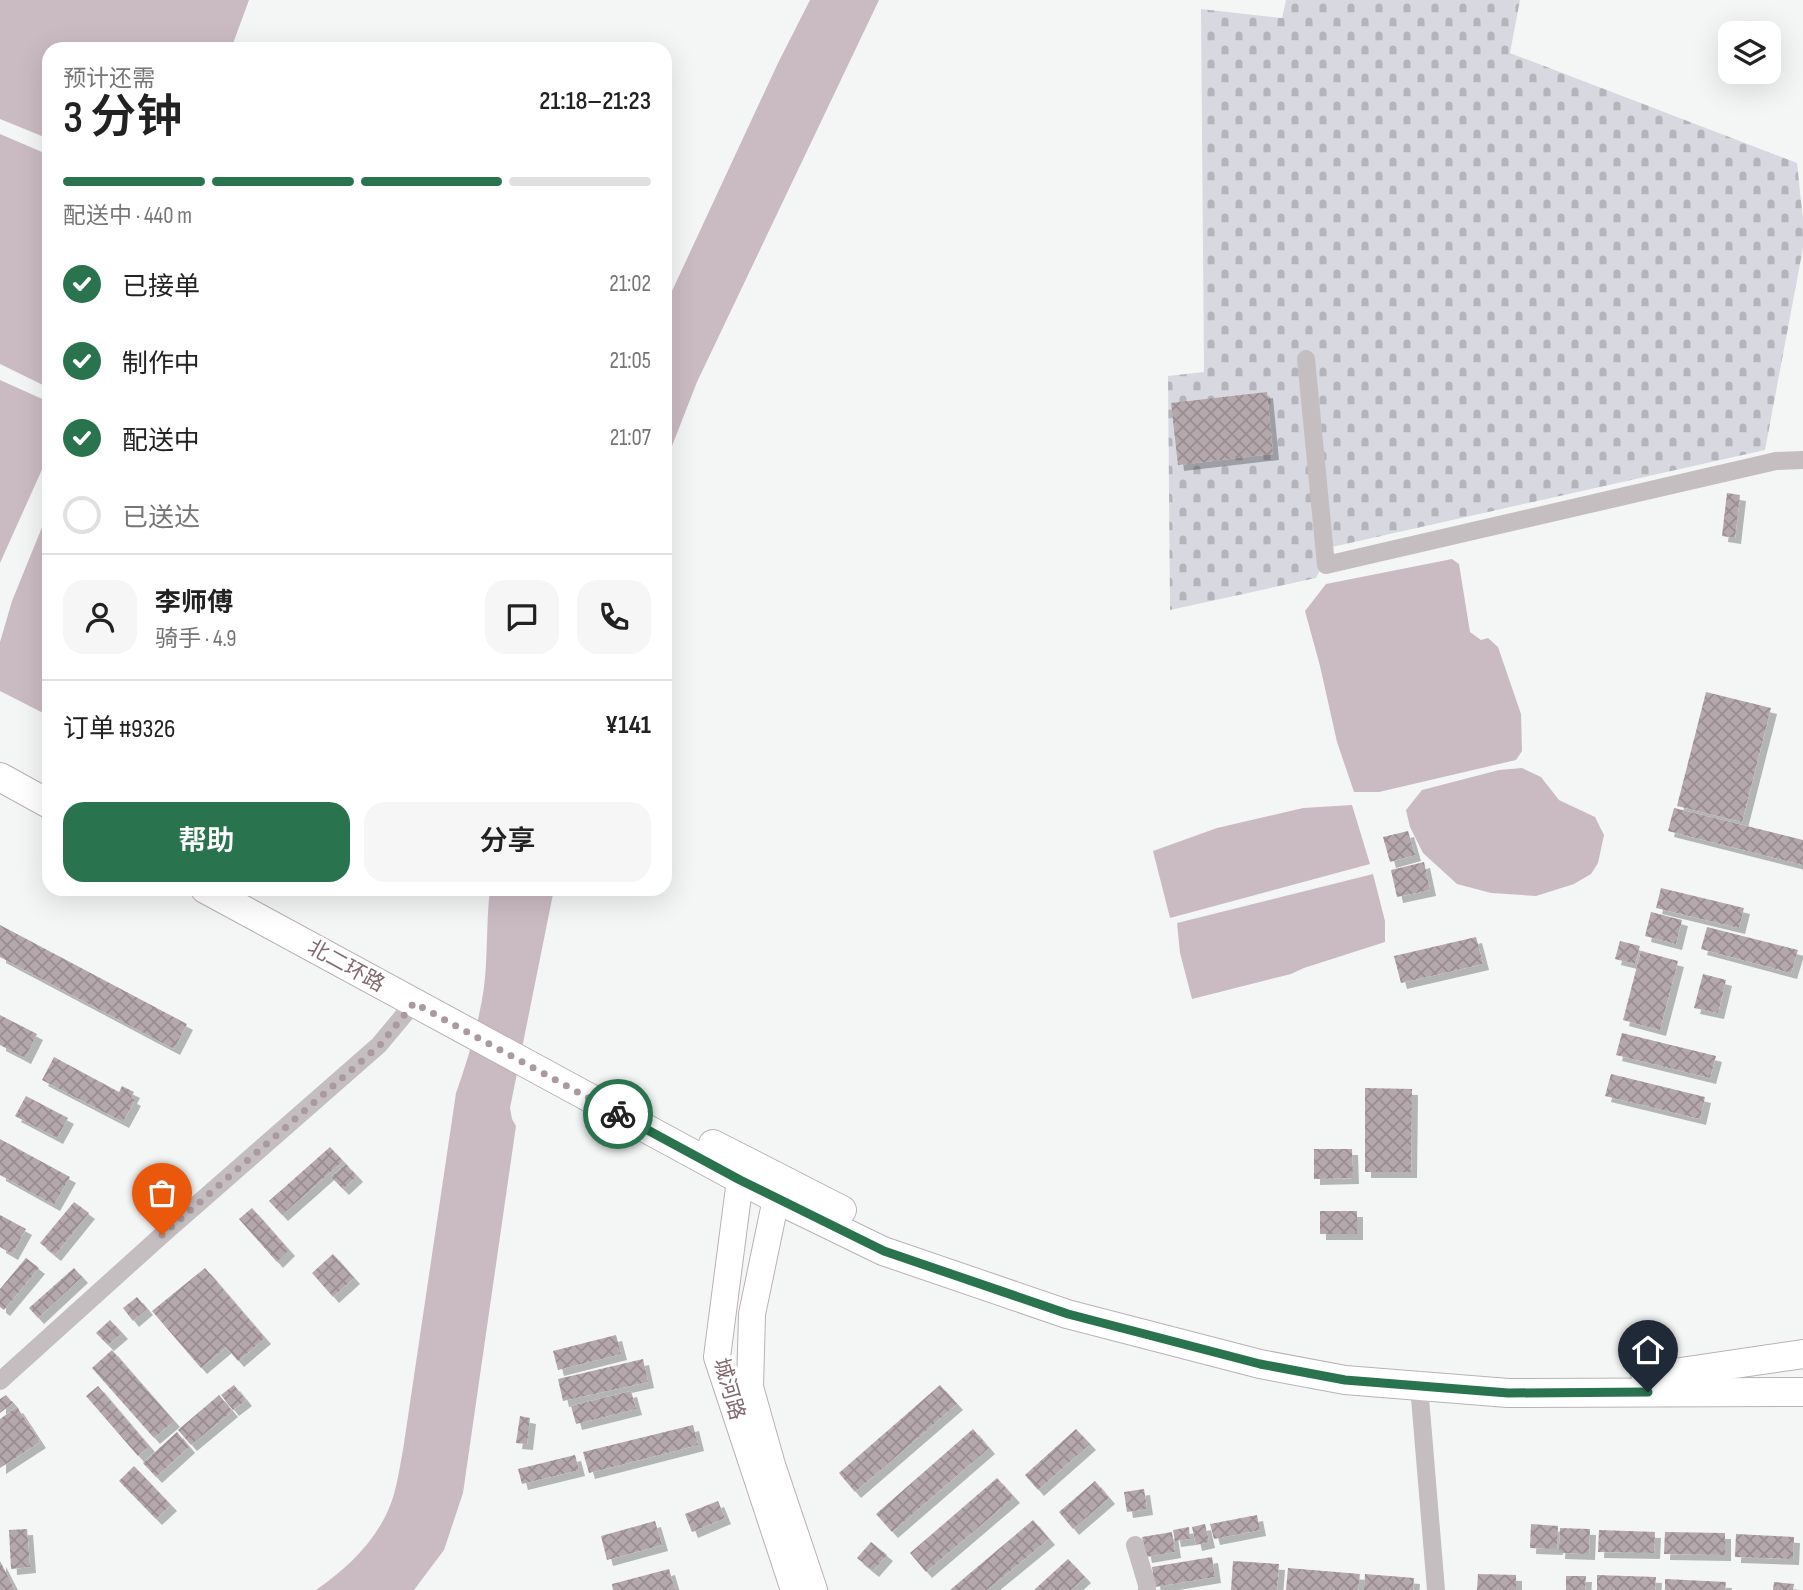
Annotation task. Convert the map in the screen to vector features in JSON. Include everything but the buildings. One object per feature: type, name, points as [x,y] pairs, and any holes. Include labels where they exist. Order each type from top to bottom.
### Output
[{"type":"main road","points":[[0,757],[42,779]]},
{"type":"main road","points":[[0,777],[42,800]]},
{"type":"main road","name":"北二环路","points":[[218,896],[414,1003],[444,1009]]},
{"type":"main road","name":"北二环路","points":[[255,896],[444,1009],[540,1061],[776,1199],[884,1251],[1068,1314],[1260,1364],[1345,1380],[1508,1393],[1803,1392]]},
{"type":"main road","name":"北二环路","points":[[540,1061],[648,1111],[890,1234],[1070,1295],[1264,1349],[1347,1362],[1510,1375],[1674,1373],[1803,1354]]},
{"type":"main road","name":"城河路","points":[[740,1180],[717,1357],[794,1590]]},
{"type":"main road","name":"城河路","points":[[776,1199],[752,1314],[750,1387],[772,1465],[814,1590]]},
{"type":"street","points":[[1306,359],[1326,565],[1776,461],[1803,460]]},
{"type":"street","points":[[0,1381],[380,1045],[414,1003]]},
{"type":"street","points":[[1419,1386],[1436,1590]]},
{"type":"street","points":[[1135,1545],[1147,1590]]},
{"type":"green space","points":[[1286,0],[1520,0],[1510,53],[1797,163],[1803,248],[1765,450],[1332,547],[1316,578],[1170,610],[1168,376],[1204,372],[1201,9],[1282,18]]},
{"type":"shaded area","points":[[0,0],[249,0],[234,42],[42,42],[42,136],[0,119]]},
{"type":"shaded area","points":[[810,0],[879,0],[697,382],[672,446],[672,291]]},
{"type":"shaded area","points":[[0,134],[42,152],[42,385],[0,364]]},
{"type":"shaded area","points":[[0,380],[42,399],[42,470],[0,563]]},
{"type":"shaded area","points":[[42,527],[42,712],[0,691],[0,642],[12,601]]},
{"type":"shaded area","points":[[1452,559],[1459,564],[1470,632],[1481,640],[1488,638],[1498,647],[1521,714],[1522,751],[1516,760],[1379,792],[1354,792],[1337,742],[1305,611],[1326,584]]},
{"type":"shaded area","points":[[1522,768],[1541,777],[1559,800],[1595,817],[1604,835],[1598,863],[1591,874],[1574,884],[1536,896],[1491,893],[1457,884],[1423,853],[1410,827],[1406,810],[1422,790],[1499,770]]},
{"type":"shaded area","points":[[1352,805],[1370,864],[1170,918],[1153,851],[1217,828],[1303,808]]},
{"type":"shaded area","points":[[1373,874],[1385,921],[1385,942],[1291,974],[1192,999],[1180,953],[1177,923]]},
{"type":"shaded area","points":[[489,896],[553,896],[510,1108],[516,1126],[463,1493],[444,1550],[414,1590],[316,1590],[341,1571],[373,1537],[389,1509],[395,1489],[456,1093],[473,1041],[484,987]]},
{"type":"way so far","points":[[162,1235],[380,1045],[414,1003],[618,1114]]},
{"type":"route","points":[[618,1114],[776,1199],[884,1251],[1068,1314],[1260,1364],[1345,1380],[1508,1393],[1648,1392]]}]
